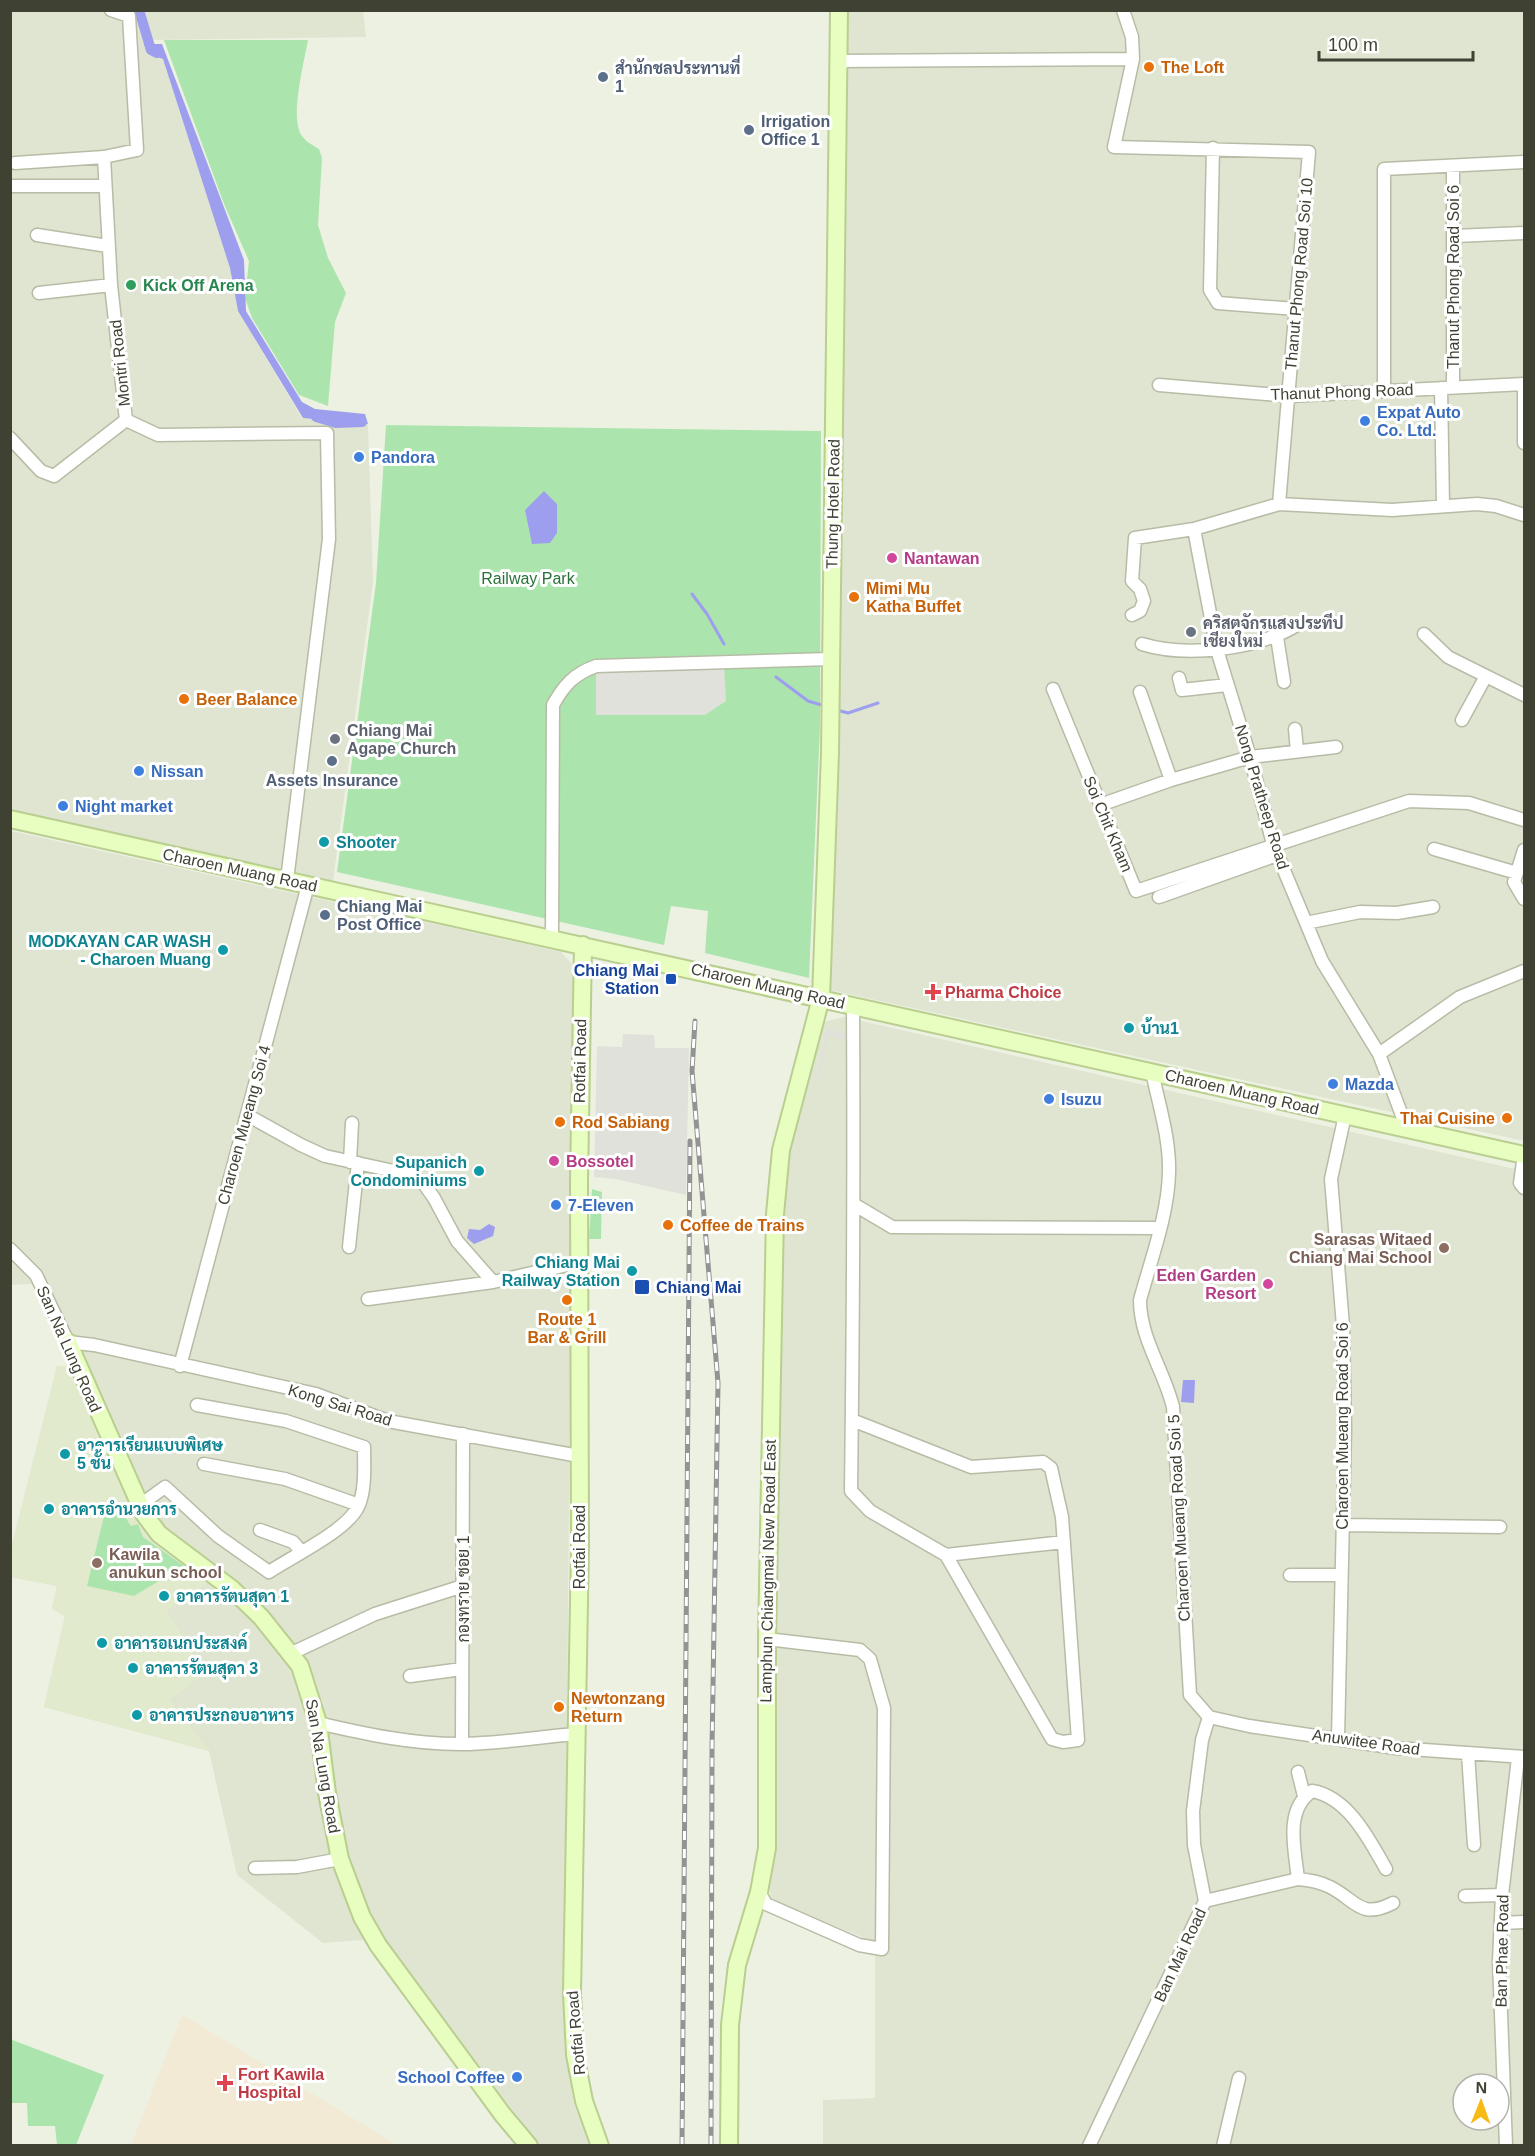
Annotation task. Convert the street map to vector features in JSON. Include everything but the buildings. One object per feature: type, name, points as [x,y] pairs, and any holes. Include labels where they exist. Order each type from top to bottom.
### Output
[{"type":"street","points":[[15,163],[104,157],[137,150],[129,16],[111,10]]},
{"type":"street","name":"Thung Hotel Road","points":[[821,998],[830,720],[839,10]]},
{"type":"street","points":[[1123,10],[1132,37],[1133,59],[1114,147],[1213,148],[1210,290],[1212,297],[1218,303],[1296,309]]},
{"type":"street","points":[[838,61],[1133,59]]},
{"type":"street","name":"Thanut Phong Road Soi 10","points":[[1213,148],[1309,152],[1280,504]]},
{"type":"street","name":"Montri Road","points":[[10,438],[41,471],[54,476],[126,420],[111,285],[104,157]]},
{"type":"street","points":[[1384,391],[1384,170],[1524,162]]},
{"type":"street","name":"Thanut Phong Road Soi 6","points":[[1443,506],[1454,236],[1453,167]]},
{"type":"street","points":[[10,186],[105,186]]},
{"type":"street","points":[[1454,236],[1524,233]]},
{"type":"street","points":[[37,236],[108,246]]},
{"type":"street","points":[[39,293],[111,285]]},
{"type":"street","points":[[1524,384],[1524,443]]},
{"type":"street","name":"Thanut Phong Road","points":[[1160,385],[1289,396],[1524,384]]},
{"type":"street","points":[[126,420],[158,435],[327,433],[329,539],[287,880]]},
{"type":"street","points":[[1132,615],[1140,611],[1144,601],[1140,589],[1132,581],[1134,540],[1194,529],[1280,504],[1392,510],[1443,506],[1496,506],[1524,515]]},
{"type":"street","name":"Nong Pratheep Road","points":[[1194,529],[1217,650],[1250,757],[1275,850],[1322,961],[1379,1054],[1407,1129]]},
{"type":"street","points":[[1142,644],[1154,648],[1217,650],[1277,637],[1297,625]]},
{"type":"street","points":[[1424,634],[1448,657],[1524,695]]},
{"type":"street","points":[[1277,637],[1284,682]]},
{"type":"street","points":[[552,938],[553,705],[565,685],[580,672],[596,666],[830,659]]},
{"type":"street","points":[[1462,720],[1486,676]]},
{"type":"street","points":[[1179,678],[1182,690],[1227,685]]},
{"type":"street","name":"Soi Chit Kham","points":[[1053,689],[1136,891],[1275,850]]},
{"type":"street","points":[[1140,692],[1171,780]]},
{"type":"street","points":[[1295,729],[1297,751]]},
{"type":"street","points":[[1100,805],[1171,780],[1250,757],[1336,747]]},
{"type":"street","points":[[1160,897],[1275,850],[1409,801],[1469,803],[1524,820]]},
{"type":"street","name":"Charoen Muang Road","points":[[10,819],[1524,1155]]},
{"type":"street","points":[[1434,849],[1517,873]]},
{"type":"street","points":[[1524,850],[1514,882],[1524,899]]},
{"type":"street","name":"Charoen Mueang Soi 4","points":[[180,1366],[308,885]]},
{"type":"street","points":[[1306,923],[1360,912],[1397,914],[1433,907]]},
{"type":"street","name":"Rotfai Road","points":[[583,945],[579,1054],[579,1456],[572,1994],[574,2044],[584,2101],[600,2145]]},
{"type":"street","points":[[1379,1054],[1460,997],[1524,971]]},
{"type":"street","points":[[796,992],[814,1020],[835,1007],[850,1005],[855,1205],[851,1491],[870,1511],[946,1555],[1052,1739],[1063,1743],[1078,1740],[1062,1517],[1051,1468],[1043,1462],[971,1467],[852,1420]]},
{"type":"street","name":"Lamphun Chiangmai New Road East","points":[[729,2145],[730,2025],[735,1985],[749,1918],[759,1892],[768,1827],[766,1639],[775,1214],[781,1150],[821,998]]},
{"type":"street","name":"Charoen Mueang Road Soi 5","points":[[1152,1072],[1168,1154],[1168,1190],[1140,1300],[1140,1316],[1147,1341],[1173,1407],[1190,1695],[1209,1717]]},
{"type":"street","points":[[247,1115],[301,1146],[354,1163],[396,1169],[412,1175],[424,1184],[457,1241],[494,1282]]},
{"type":"street","name":"Charoen Mueang Road Soi 6","points":[[1338,1738],[1340,1575],[1345,1451],[1343,1326],[1331,1179],[1346,1115]]},
{"type":"street","points":[[349,1248],[354,1163],[352,1123]]},
{"type":"street","points":[[1524,1155],[1520,1183],[1524,1188]]},
{"type":"street","points":[[855,1205],[892,1227],[1159,1228]]},
{"type":"street","name":"San Na Lung Road","points":[[10,1250],[36,1275],[140,1505],[159,1534],[232,1589],[261,1617],[292,1653],[300,1666],[318,1723],[327,1793],[340,1858],[362,1917],[378,1945],[503,2115],[529,2145]]},
{"type":"street","points":[[368,1299],[494,1282],[580,1262]]},
{"type":"street","name":"Kong Sai Road","points":[[68,1342],[94,1345],[180,1366],[316,1394],[388,1421],[579,1456]]},
{"type":"street","points":[[140,1505],[147,1503],[165,1487],[218,1536],[269,1572],[344,1525],[359,1505],[364,1475],[364,1447],[286,1421],[197,1405]]},
{"type":"street","name":"กองทราย ซอย 1","points":[[462,1744],[463,1434]]},
{"type":"street","points":[[204,1464],[285,1479],[359,1505]]},
{"type":"street","points":[[1342,1525],[1500,1527]]},
{"type":"street","points":[[260,1530],[292,1542],[301,1551]]},
{"type":"street","points":[[946,1555],[1064,1542]]},
{"type":"street","points":[[1290,1575],[1340,1575]]},
{"type":"street","points":[[292,1653],[375,1614],[463,1586]]},
{"type":"street","points":[[759,1892],[766,1904],[859,1945],[882,1949],[884,1708],[870,1659],[860,1650],[766,1639]]},
{"type":"street","points":[[410,1676],[462,1669]]},
{"type":"street","name":"Anuwitee Road","points":[[1209,1717],[1249,1726],[1396,1748],[1521,1757]]},
{"type":"street","name":"Ban Mai Road","points":[[1089,2145],[1205,1902],[1194,1845],[1193,1811],[1197,1774],[1209,1717]]},
{"type":"street","points":[[318,1723],[376,1737],[462,1744],[576,1734]]},
{"type":"street","points":[[1468,1753],[1474,1845]]},
{"type":"street","name":"Ban Phae Road","points":[[1506,2145],[1499,1961],[1502,1895],[1521,1757]]},
{"type":"street","points":[[1298,1772],[1304,1796]]},
{"type":"street","points":[[1298,1879],[1293,1820],[1304,1796],[1312,1791],[1326,1793],[1362,1826],[1386,1869]]},
{"type":"street","points":[[255,1868],[297,1867],[340,1858]]},
{"type":"street","points":[[1205,1902],[1298,1879],[1315,1881],[1332,1888],[1360,1908],[1379,1910],[1393,1903]]},
{"type":"street","points":[[1465,1896],[1502,1895]]},
{"type":"street","points":[[1501,1923],[1524,1922]]},
{"type":"street","points":[[1223,2145],[1239,2078]]},
{"type":"shaded area","points":[[11,11],[135,11],[147,53],[163,59],[230,268],[238,311],[302,418],[368,424],[373,582],[333,881],[11,810]]},
{"type":"shaded area","points":[[143,11],[363,11],[366,37],[152,40]]},
{"type":"shaded area","points":[[845,11],[1524,11],[1524,1141],[830,990]]},
{"type":"shaded area","points":[[724,663],[726,701],[705,715],[596,715],[596,666]]},
{"type":"shaded area","points":[[11,831],[561,952],[574,966],[564,2045],[574,2104],[591,2145],[524,2145],[479,2096],[363,1940],[323,1943],[237,1875],[209,1751],[44,1707],[65,1616],[52,1609],[57,1586],[11,1577],[11,1549],[57,1366],[71,1367],[32,1284],[11,1285]]},
{"type":"shaded area","points":[[844,1017],[1524,1171],[1524,2145],[823,2145],[823,2100],[875,2098],[875,1942],[770,1900],[785,1181],[789,1140],[823,1022]]},
{"type":"shaded area","points":[[827,1029],[848,1033],[847,1040],[829,1036],[819,1082],[816,1081]]},
{"type":"shaded area","points":[[623,1034],[654,1035],[655,1048],[689,1048],[686,1195],[615,1179],[594,1177],[597,1046],[622,1047]]},
{"type":"shaded area","name":"Kawila anukun school","points":[[57,1366],[71,1367],[144,1531],[208,1582],[167,1611],[205,1673],[170,1700],[209,1751],[44,1707],[65,1616],[52,1609],[57,1586],[11,1577],[11,1549]]},
{"type":"shaded area","name":"Fort Kawila Hospital","points":[[182,2015],[191,2020],[397,2145],[131,2145]]},
{"type":"green space","points":[[164,40],[308,40],[299,86],[297,121],[302,136],[319,149],[322,158],[318,225],[328,258],[346,293],[335,322],[328,406],[299,395],[252,318],[245,298],[249,261],[224,204]]},
{"type":"green space","name":"Railway Park","points":[[386,425],[821,431],[820,726],[809,978],[705,953],[708,911],[671,906],[664,945],[337,872],[376,583]]},
{"type":"green space","points":[[592,1189],[602,1192],[601,1239],[589,1239]]},
{"type":"green space","points":[[106,1508],[122,1512],[131,1526],[138,1524],[143,1537],[184,1566],[134,1596],[87,1586]]},
{"type":"green space","points":[[10,2039],[104,2075],[76,2145],[57,2145],[55,2126],[28,2126],[27,2103],[11,2103]]},
{"type":"water","points":[[144,44],[162,44],[244,260],[246,311],[302,402],[315,409],[365,414],[368,424],[303,418],[238,311],[230,268],[163,59],[147,53]]},
{"type":"water","points":[[544,491],[557,504],[557,533],[550,543],[532,544],[525,510]]},
{"type":"water","points":[[489,1224],[495,1227],[493,1236],[474,1244],[467,1238],[469,1229],[480,1230]]},
{"type":"water","points":[[1183,1380],[1195,1380],[1194,1403],[1181,1402]]},
{"type":"waterway","points":[[139,10],[151,50],[157,53]]},
{"type":"waterway","points":[[316,417],[336,423],[362,422]]},
{"type":"waterway","points":[[692,594],[707,614],[724,644]]},
{"type":"waterway","points":[[776,677],[808,701],[825,706]]},
{"type":"waterway","points":[[837,710],[848,713],[878,703]]},
{"type":"railway","points":[[695,1021],[692,1071],[718,1383],[712,1749],[711,2146]]},
{"type":"railway","points":[[682,2146],[690,1141]]},
{"type":"place","name":"The Loft","points":[[1149,67]]},
{"type":"place","name":"สำนักชลประทานที่ 1","points":[[603,77]]},
{"type":"place","name":"Irrigation Office 1","points":[[749,130]]},
{"type":"place","name":"Kick Off Arena","points":[[131,285]]},
{"type":"place","name":"Expat Auto Co. Ltd.","points":[[1365,421]]},
{"type":"place","name":"Pandora","points":[[359,457]]},
{"type":"place","name":"Nantawan","points":[[892,558]]},
{"type":"place","name":"Mimi Mu Katha Buffet","points":[[854,597]]},
{"type":"place","name":"คริสตจักรแสงประทีป เชียงใหม่","points":[[1191,632]]},
{"type":"place","name":"Beer Balance","points":[[184,699]]},
{"type":"place","name":"Chiang Mai Agape Church","points":[[335,739]]},
{"type":"place","name":"Assets Insurance","points":[[332,761]]},
{"type":"place","name":"Nissan","points":[[139,771]]},
{"type":"place","name":"Night market","points":[[63,806]]},
{"type":"place","name":"Shooter","points":[[324,842]]},
{"type":"place","name":"Chiang Mai Post Office","points":[[325,915]]},
{"type":"place","name":"MODKAYAN CAR WASH - Charoen Muang","points":[[223,950]]},
{"type":"place","name":"Chiang Mai Station","points":[[671,979]]},
{"type":"place","name":"Pharma Choice","points":[[933,992]]},
{"type":"place","name":"บ้าน1","points":[[1129,1028]]},
{"type":"place","name":"Mazda","points":[[1333,1084]]},
{"type":"place","name":"Isuzu","points":[[1049,1099]]},
{"type":"place","name":"Thai Cuisine","points":[[1507,1118]]},
{"type":"place","name":"Rod Sabiang","points":[[560,1122]]},
{"type":"place","name":"Bossotel","points":[[554,1161]]},
{"type":"place","name":"Supanich Condominiums","points":[[479,1171]]},
{"type":"place","name":"7-Eleven","points":[[556,1205]]},
{"type":"place","name":"Coffee de Trains","points":[[668,1225]]},
{"type":"place","name":"Sarasas Witaed Chiang Mai School","points":[[1444,1248]]},
{"type":"place","name":"Chiang Mai Railway Station","points":[[632,1271]]},
{"type":"place","name":"Eden Garden Resort","points":[[1268,1284]]},
{"type":"place","name":"Chiang Mai","points":[[642,1287]]},
{"type":"place","name":"Route 1 Bar & Grill","points":[[567,1300]]},
{"type":"place","name":"อาคารเรียนแบบพิเศษ 5 ชั้น","points":[[65,1454]]},
{"type":"place","name":"อาคารอำนวยการ","points":[[49,1509]]},
{"type":"place","name":"Kawila anukun school","points":[[97,1563]]},
{"type":"place","name":"อาคารรัตนสุดา 1","points":[[164,1596]]},
{"type":"place","name":"อาคารอเนกประสงค์","points":[[102,1643]]},
{"type":"place","name":"อาคารรัตนสุดา 3","points":[[133,1668]]},
{"type":"place","name":"Newtonzang Return","points":[[559,1707]]},
{"type":"place","name":"อาคารประกอบอาหาร","points":[[137,1715]]},
{"type":"place","name":"School Coffee","points":[[517,2077]]},
{"type":"place","name":"Fort Kawila Hospital","points":[[225,2083]]}]
